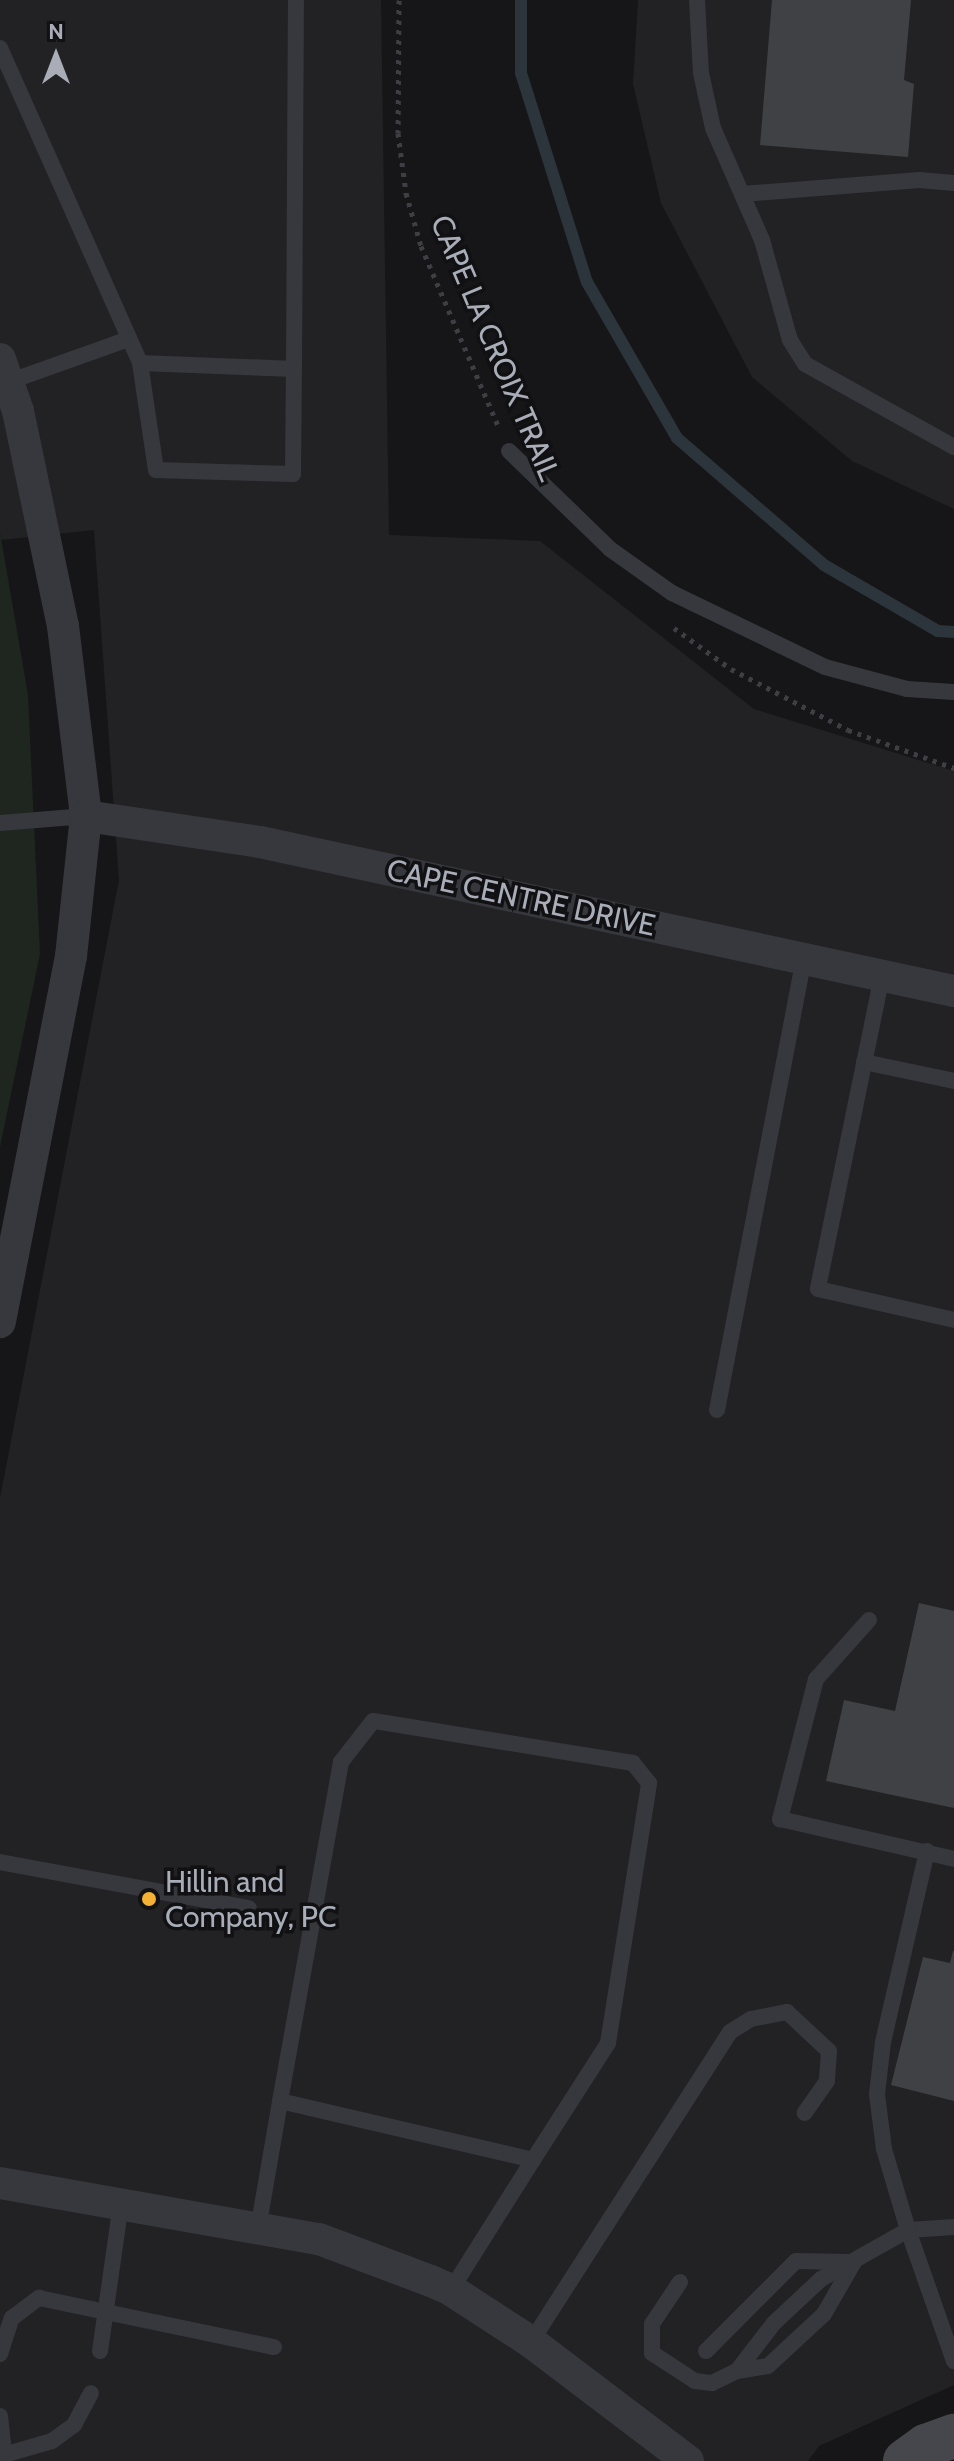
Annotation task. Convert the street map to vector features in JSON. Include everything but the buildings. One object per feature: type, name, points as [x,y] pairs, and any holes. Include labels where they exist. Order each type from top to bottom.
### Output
[{"type":"street","points":[[0,1322],[71,956],[86,816],[63,626],[18,411],[4,370]]},
{"type":"street","name":"CAPE CENTRE DRIVE","points":[[86,816],[260,842],[954,991]]},
{"type":"street","points":[[0,2183],[319,2239],[451,2290],[531,2342],[688,2461]]},
{"type":"street","points":[[905,2461],[926,2446],[954,2436]]},
{"type":"lane","points":[[0,48],[140,363],[156,470],[293,474],[296,0]]},
{"type":"lane","points":[[697,0],[701,73],[713,128],[762,240],[790,340],[805,364],[954,447]]},
{"type":"lane","points":[[742,194],[919,180],[954,183]]},
{"type":"lane","points":[[4,370],[129,339]]},
{"type":"lane","points":[[140,363],[294,369]]},
{"type":"lane","points":[[509,451],[610,549],[672,593],[825,667],[907,689],[954,692]]},
{"type":"lane","points":[[0,823],[86,816]]},
{"type":"lane","points":[[717,1410],[804,958]]},
{"type":"lane","points":[[882,976],[818,1289],[954,1320]]},
{"type":"lane","points":[[864,1062],[954,1081]]},
{"type":"lane","points":[[869,1620],[816,1679],[780,1819],[954,1859]]},
{"type":"lane","points":[[258,2229],[341,1762],[373,1721],[633,1763],[649,1783],[608,2043],[451,2290]]},
{"type":"lane","points":[[927,1851],[883,2042],[877,2094],[884,2149],[908,2230],[954,2361]]},
{"type":"lane","points":[[0,1862],[249,1908]]},
{"type":"lane","points":[[531,2342],[730,2032],[751,2019],[787,2012],[829,2051],[827,2081],[805,2113]]},
{"type":"lane","points":[[280,2101],[533,2160]]},
{"type":"lane","points":[[100,2351],[121,2204]]},
{"type":"lane","points":[[737,2371],[774,2323],[821,2279],[908,2230],[954,2227]]},
{"type":"lane","points":[[706,2351],[796,2261],[854,2262]]},
{"type":"lane","points":[[680,2282],[652,2324],[652,2353],[695,2381],[712,2383],[737,2371],[768,2366],[824,2314],[854,2262]]},
{"type":"lane","points":[[0,2354],[12,2318],[39,2298],[274,2347]]},
{"type":"lane","points":[[0,2416],[4,2458],[52,2441],[74,2425],[91,2393]]},
{"type":"path","name":"CAPE LA CROIX TRAIL","points":[[399,0],[396,42],[398,133],[406,193],[421,246],[509,451]]},
{"type":"path","points":[[672,626],[731,669],[848,730],[954,768]]},
{"type":"shaded area","points":[[0,0],[381,0],[389,535],[540,541],[754,709],[954,771],[954,2385],[819,2446],[808,2461],[0,2461],[0,1498],[119,880],[94,530],[1,540]]},
{"type":"shaded area","points":[[638,0],[954,0],[954,509],[852,461],[752,377],[661,203],[633,84]]},
{"type":"shaded area","points":[[0,532],[28,695],[40,954],[0,1147]]},
{"type":"waterway","points":[[521,0],[521,73],[587,282],[677,438],[824,565],[938,631],[954,632]]},
{"type":"place","name":"Hillin and Company, PC","points":[[149,1899]]}]
